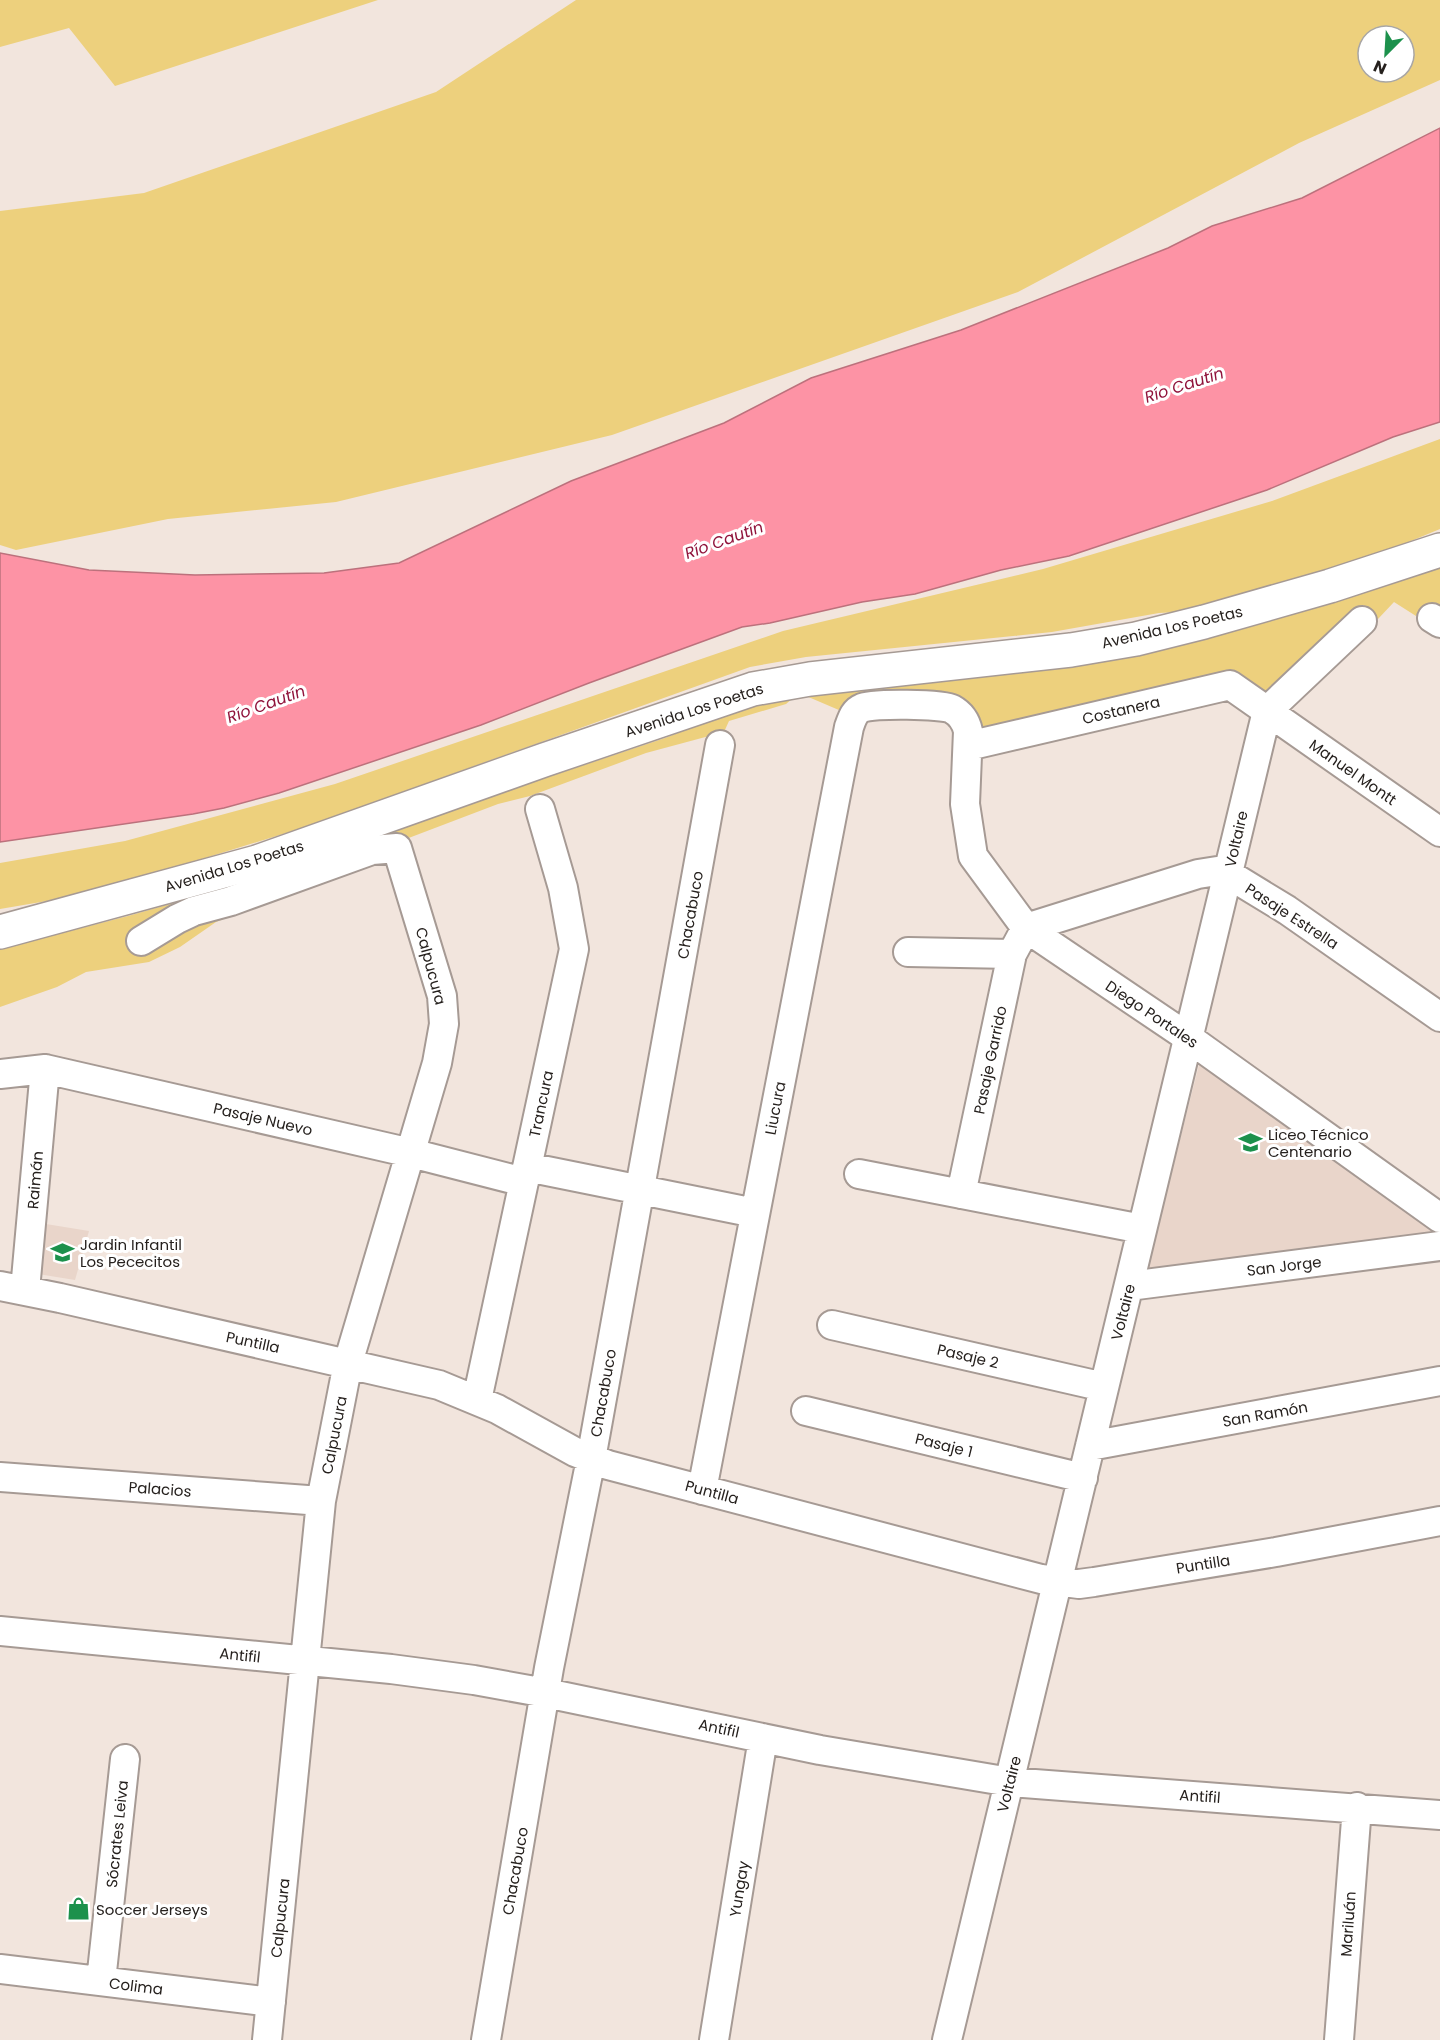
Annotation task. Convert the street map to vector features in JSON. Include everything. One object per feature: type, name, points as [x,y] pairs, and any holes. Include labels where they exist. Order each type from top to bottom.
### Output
[{"type":"main road","name":"Avenida Los Poetas","points":[[0,932],[257,862],[753,689],[810,679],[1071,650],[1136,639],[1204,622],[1440,550]]},
{"type":"street","points":[[1267,711],[1362,621]]},
{"type":"street","name":"Costanera","points":[[968,746],[1230,685],[1267,711]]},
{"type":"street","name":"Diego Portales","points":[[849,727],[854,714],[865,706],[940,705],[952,709],[962,718],[969,731],[965,804],[973,856],[1026,928],[1189,1038],[1440,1218]]},
{"type":"street","name":"Manuel Montt","points":[[1267,711],[1440,832]]},
{"type":"street","name":"Voltaire","points":[[947,2040],[1267,711]]},
{"type":"street","name":"Liucura","points":[[702,1490],[849,727]]},
{"type":"street","name":"Chacabuco","points":[[486,2040],[546,1693],[591,1459],[720,745]]},
{"type":"street","name":"Trancura","points":[[477,1400],[574,949],[563,888],[540,808]]},
{"type":"street","name":"Calpucura","points":[[141,941],[167,924],[194,911],[231,901],[372,850],[397,848],[439,983],[444,1010],[442,1044],[437,1063],[348,1362],[321,1501],[267,2040]]},
{"type":"street","points":[[1026,928],[1198,874],[1217,871],[1228,874]]},
{"type":"street","name":"Pasaje Estrella","points":[[1228,874],[1287,910],[1440,1017]]},
{"type":"street","name":"Pasaje Garrido","points":[[961,1194],[1012,954],[1026,928]]},
{"type":"street","points":[[908,952],[1012,954]]},
{"type":"street","name":"Pasaje Nuevo","points":[[0,1074],[45,1070],[411,1152],[526,1174],[640,1189],[755,1213]]},
{"type":"street","name":"Raimán","points":[[13,1288],[45,1070]]},
{"type":"street","points":[[859,1174],[1142,1229]]},
{"type":"street","name":"San Jorge","points":[[1129,1287],[1440,1246]]},
{"type":"street","name":"Puntilla","points":[[13,1288],[348,1362],[439,1385],[477,1400],[591,1459],[1030,1576],[1058,1581],[1079,1584],[1115,1579],[1440,1521]]},
{"type":"street","name":"Pasaje 2","points":[[832,1325],[1104,1388]]},
{"type":"street","name":"San Ramón","points":[[1090,1446],[1440,1381]]},
{"type":"street","name":"Pasaje 1","points":[[806,1411],[1083,1478]]},
{"type":"street","name":"Palacios","points":[[0,1477],[321,1501]]},
{"type":"street","name":"Antifil","points":[[0,1631],[432,1674],[546,1693],[877,1761],[1010,1782],[1440,1815]]},
{"type":"street","name":"Yungay","points":[[714,2040],[763,1738]]},
{"type":"street","name":"Sócrates Leiva","points":[[101,1981],[125,1759]]},
{"type":"street","name":"Mariluán","points":[[1339,2040],[1357,1807]]},
{"type":"street","name":"Colima","points":[[0,1969],[271,2002]]},
{"type":"shaded area","points":[[0,0],[378,0],[115,86],[69,28],[0,47]]},
{"type":"shaded area","points":[[576,0],[1440,0],[1440,80],[1299,143],[1018,292],[612,435],[336,502],[168,519],[16,550],[0,545],[0,211],[144,193],[436,92]]},
{"type":"shaded area","points":[[1440,439],[1440,529],[1331,574],[1213,610],[1159,613],[1052,632],[806,657],[750,667],[328,820],[160,872],[47,901],[0,909],[0,863],[125,841],[335,784],[783,631],[1043,569],[1272,501]]},
{"type":"shaded area","points":[[1440,568],[1440,616],[1425,604],[1416,616],[1394,602],[1378,619],[1363,605],[1271,693],[1252,691],[966,740],[965,716],[860,719],[799,693],[786,704],[729,721],[724,732],[646,753],[530,796],[498,804],[385,847],[324,879],[216,922],[180,947],[149,962],[86,972],[57,987],[0,1007],[0,949],[261,878],[665,738],[770,697],[1338,599]]},
{"type":"shaded area","name":"Liceo Técnico Centenario","points":[[1201,1057],[1440,1230],[1145,1277]]},
{"type":"shaded area","name":"Jardin Infantil Los Pececitos","points":[[46,1224],[89,1231],[75,1280],[38,1274]]},
{"type":"water","name":"Río Cautín","points":[[1440,128],[1440,422],[1393,437],[1267,490],[1069,556],[1001,570],[915,594],[862,602],[742,627],[481,725],[279,793],[193,814],[0,842],[0,553],[89,570],[195,575],[324,573],[399,563],[571,481],[724,423],[811,378],[961,330],[1168,248],[1212,226],[1302,198]]},
{"type":"place","name":"Liceo Técnico Centenario","points":[[1250,1143]]},
{"type":"place","name":"Jardin Infantil Los Pececitos","points":[[62,1253]]},
{"type":"place","name":"Soccer Jerseys","points":[[78,1909]]}]
